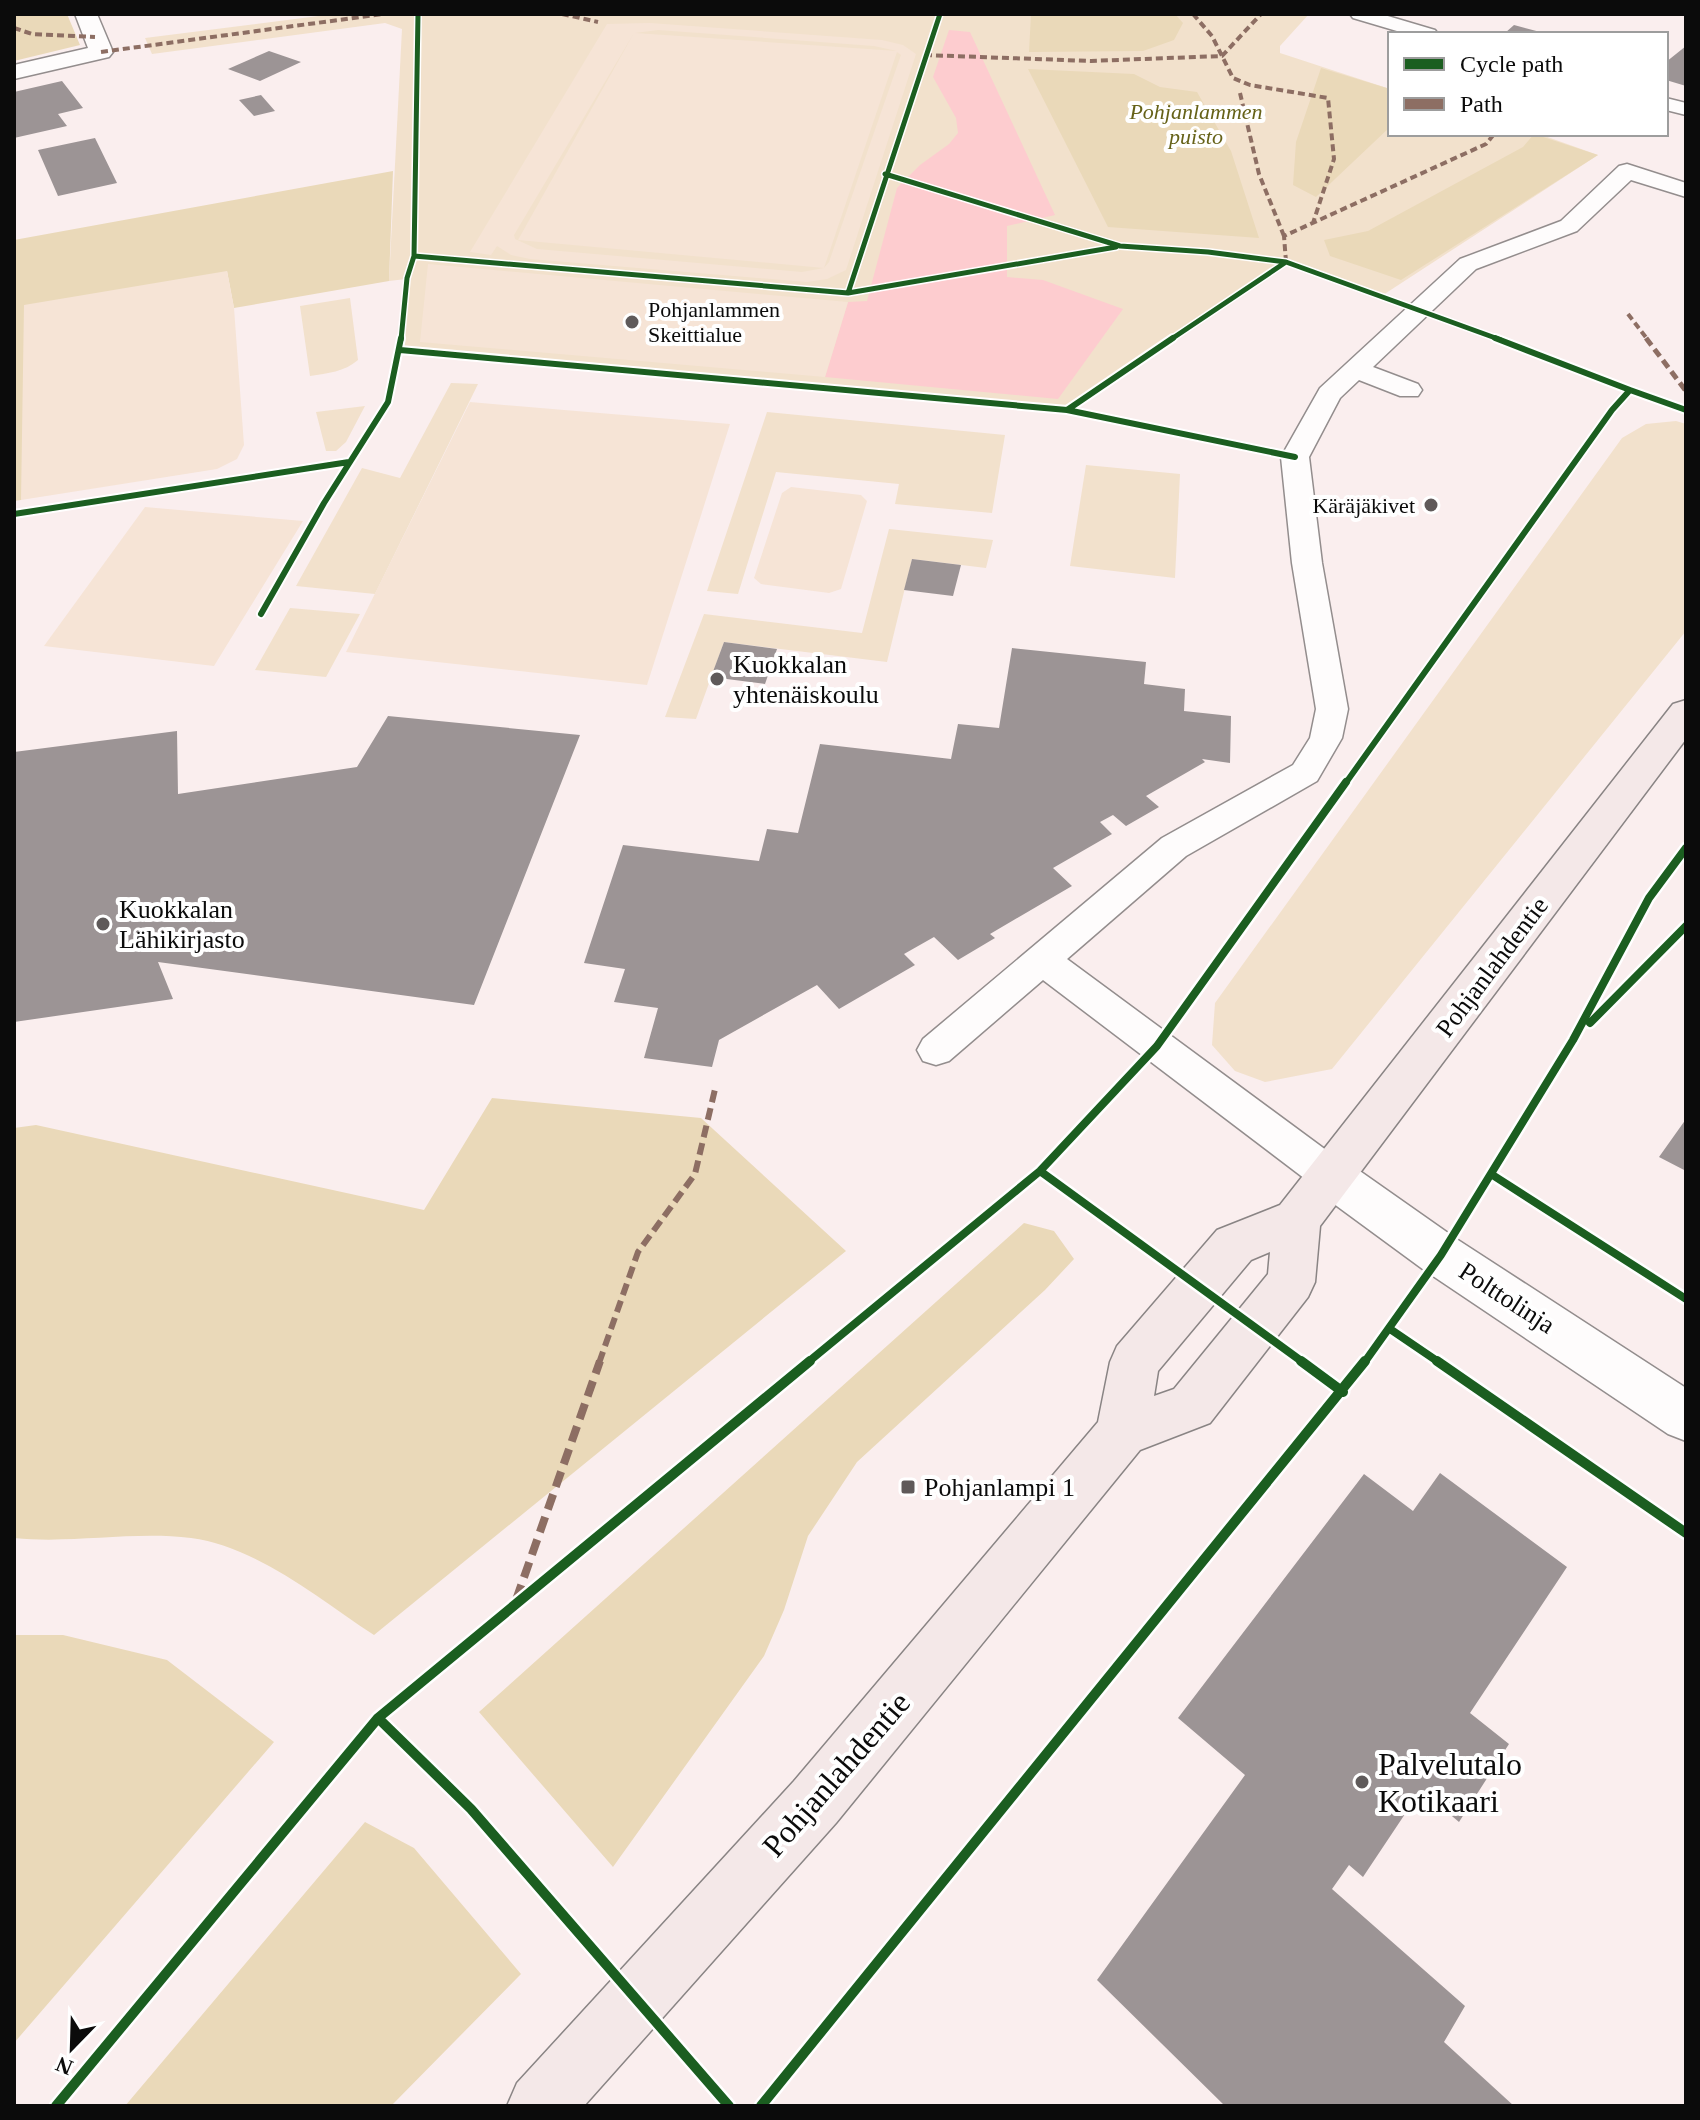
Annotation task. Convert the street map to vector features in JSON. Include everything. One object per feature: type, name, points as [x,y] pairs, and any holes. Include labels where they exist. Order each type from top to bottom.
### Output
[{"type":"main road","name":"Pohjanlahdentie","points":[[1122,1433],[1135,1362],[1234,1245],[1297,1220],[1686,713]]},
{"type":"main road","name":"Pohjanlahdentie","points":[[540,2106],[815,1802],[1122,1433],[1192,1406],[1291,1282],[1297,1220]]},
{"type":"street","points":[[14,72],[101,52],[86,14]]},
{"type":"street","name":"Polttolinja","points":[[1331,1176],[1441,1255],[1686,1417]]},
{"type":"lane","points":[[1360,14],[1421,32]]},
{"type":"lane","points":[[936,1050],[1174,847],[1305,773],[1326,738],[1332,709],[1307,563],[1295,457],[1329,394],[1468,264],[1569,226],[1627,171],[1682,179]]},
{"type":"lane","points":[[1355,369],[1409,390]]},
{"type":"lane","points":[[1042,960],[1331,1176]]},
{"type":"green space","points":[[14,14],[67,14],[80,45],[14,61]]},
{"type":"green space","name":"Pohjanlammen puisto","points":[[334,14],[1309,14],[1280,46],[1280,53],[1388,88],[1388,136],[1545,136],[1598,155],[1383,295],[1286,263],[1067,410],[400,350],[406,279],[389,281],[402,29],[385,23],[152,54],[145,38]]},
{"type":"green space","points":[[1031,14],[1175,14],[1183,23],[1174,40],[1143,51],[1029,52]]},
{"type":"green space","points":[[1321,68],[1388,88],[1388,129],[1316,197],[1293,185],[1296,142]]},
{"type":"green space","name":"Pohjanlammen puisto","points":[[1028,69],[1134,74],[1160,87],[1197,92],[1231,151],[1259,238],[1108,227]]},
{"type":"green space","points":[[1532,136],[1540,136],[1598,155],[1401,280],[1330,256],[1324,240],[1368,231],[1523,147]]},
{"type":"green space","points":[[393,171],[389,281],[234,308],[227,271],[21,500],[14,501],[14,240]]},
{"type":"green space","points":[[350,298],[358,360],[341,370],[310,376],[300,306]]},
{"type":"green space","points":[[451,383],[478,384],[375,594],[296,586],[362,468],[400,478]]},
{"type":"green space","points":[[365,406],[346,442],[336,451],[326,451],[316,412]]},
{"type":"green space","points":[[767,412],[1005,435],[992,513],[895,504],[899,484],[776,472],[738,594],[707,591]]},
{"type":"green space","points":[[1676,421],[1686,424],[1686,631],[1332,1069],[1265,1082],[1235,1071],[1212,1045],[1215,1003],[1622,438],[1646,424]]},
{"type":"green space","points":[[1086,465],[1180,474],[1175,578],[1070,566]]},
{"type":"green space","points":[[889,529],[993,540],[986,568],[912,559],[887,662],[724,642],[696,719],[665,717],[704,614],[862,633]]},
{"type":"green space","points":[[290,608],[360,614],[326,677],[255,670]]},
{"type":"green space","points":[[492,1098],[701,1118],[846,1251],[374,1635],[287,1576],[216,1543],[169,1536],[58,1540],[14,1538],[14,1128],[36,1125],[424,1210]]},
{"type":"green space","points":[[1024,1223],[1054,1231],[1074,1259],[1045,1290],[857,1462],[808,1536],[784,1610],[764,1656],[613,1867],[479,1712]]},
{"type":"green space","points":[[14,1635],[63,1635],[167,1660],[274,1742],[14,2043]]},
{"type":"green space","points":[[365,1822],[414,1848],[521,1974],[391,2106],[125,2106]]},
{"type":"sand","points":[[949,30],[970,32],[1055,215],[1007,226],[1007,277],[1043,280],[1123,309],[1058,399],[825,377],[848,302],[867,301],[897,188],[958,133],[956,118],[933,77]]},
{"type":"shaded area","points":[[650,23],[882,40],[903,45],[916,54],[846,270],[827,279],[807,282],[530,259],[511,255],[497,246],[491,255],[470,252],[607,24]],"holes":[[[658,30],[874,46],[897,51],[635,33]],[[634,33],[518,240],[824,268],[802,272],[537,249],[515,239],[514,235]],[[897,52],[901,55],[829,262],[824,268]]]},
{"type":"shaded area","name":"Pohjanlammen Skeittialue","points":[[428,264],[848,302],[825,377],[420,342]]},
{"type":"shaded area","points":[[227,271],[234,308],[244,445],[237,459],[217,469],[21,500],[24,305]]},
{"type":"shaded area","points":[[470,402],[730,424],[647,685],[346,652]]},
{"type":"shaded area","points":[[791,487],[861,495],[867,501],[841,589],[829,593],[761,584],[754,578],[782,493]]},
{"type":"shaded area","points":[[145,507],[303,521],[214,666],[44,646]]},
{"type":"building","points":[[1514,25],[1540,32],[1506,32]]},
{"type":"building","points":[[1686,46],[1686,86],[1668,81],[1668,60]]},
{"type":"building","points":[[269,51],[301,62],[260,81],[228,69]]},
{"type":"building","points":[[62,81],[83,108],[58,114],[67,126],[14,138],[14,92]]},
{"type":"building","points":[[261,95],[275,111],[254,116],[239,100]]},
{"type":"building","points":[[95,138],[117,183],[58,196],[38,150]]},
{"type":"building","points":[[912,559],[961,565],[953,596],[904,590]]},
{"type":"building","points":[[724,642],[777,649],[765,684],[711,677]]},
{"type":"building","points":[[1012,648],[1146,662],[1144,684],[1185,689],[1184,711],[1231,716],[1230,763],[1202,759],[1205,762],[1146,796],[1159,807],[1126,826],[1113,815],[1100,822],[1112,834],[1053,868],[1072,886],[990,934],[995,938],[958,960],[934,937],[904,954],[915,965],[839,1009],[817,985],[719,1040],[712,1067],[644,1058],[658,1008],[614,1002],[625,969],[584,963],[623,845],[759,861],[767,829],[798,833],[820,744],[951,759],[958,724],[999,728]]},
{"type":"building","points":[[388,716],[580,735],[474,1005],[158,962],[173,999],[14,1022],[14,752],[177,731],[178,794],[357,767]]},
{"type":"building","points":[[1686,1119],[1686,1171],[1659,1157]]},
{"type":"building","name":"Palvelutalo Kotikaari","points":[[1440,1473],[1567,1567],[1470,1713],[1509,1744],[1459,1822],[1421,1790],[1363,1877],[1349,1865],[1332,1889],[1465,2006],[1444,2042],[1514,2106],[1225,2106],[1097,1980],[1245,1775],[1178,1718],[1364,1474],[1413,1511]]},
{"type":"marked path","points":[[101,52],[383,14]]},
{"type":"marked path","points":[[562,14],[598,22]]},
{"type":"marked path","points":[[1193,14],[1212,36],[1233,78],[1250,85],[1328,98],[1334,159],[1313,223]]},
{"type":"marked path","points":[[925,55],[1091,61],[1222,56],[1261,14]]},
{"type":"marked path","points":[[14,28],[32,34],[95,37]]},
{"type":"marked path","points":[[1240,93],[1259,174],[1284,236]]},
{"type":"marked path","points":[[1286,262],[1284,236],[1486,144],[1492,136]]},
{"type":"marked path","points":[[1628,314],[1686,391]]},
{"type":"marked path","points":[[516,1600],[638,1252],[695,1174],[716,1085]]},
{"type":"cycle path","points":[[261,614],[324,503],[388,402],[400,350],[407,278],[414,256],[418,14]]},
{"type":"cycle path","points":[[414,256],[848,293],[940,14]]},
{"type":"cycle path","points":[[885,174],[1120,246],[1208,252],[1286,262]]},
{"type":"cycle path","points":[[848,293],[1116,247]]},
{"type":"cycle path","points":[[400,350],[1067,410],[1286,262],[1383,295],[1630,390]]},
{"type":"cycle path","points":[[56,2106],[378,1718],[1040,1171],[1157,1046],[1612,410],[1630,390],[1686,410]]},
{"type":"cycle path","points":[[1067,410],[1295,457]]},
{"type":"cycle path","points":[[14,514],[349,462]]},
{"type":"cycle path","points":[[761,2106],[1343,1392],[1441,1255],[1573,1040],[1649,898],[1686,848]]},
{"type":"cycle path","points":[[1590,1023],[1686,926]]},
{"type":"cycle path","points":[[1040,1171],[1343,1392]]},
{"type":"cycle path","points":[[1491,1174],[1686,1299]]},
{"type":"cycle path","points":[[1390,1329],[1686,1533]]},
{"type":"cycle path","points":[[378,1718],[471,1809],[729,2106]]},
{"type":"place","name":"Pohjanlammen Skeittialue","points":[[632,322]]},
{"type":"place","name":"Käräjäkivet","points":[[1431,505]]},
{"type":"place","name":"Kuokkalan yhtenäiskoulu","points":[[717,679]]},
{"type":"place","name":"Kuokkalan Lähikirjasto","points":[[103,924]]},
{"type":"place","name":"Pohjanlampi 1","points":[[908,1487]]},
{"type":"place","name":"Palvelutalo Kotikaari","points":[[1362,1782]]}]
